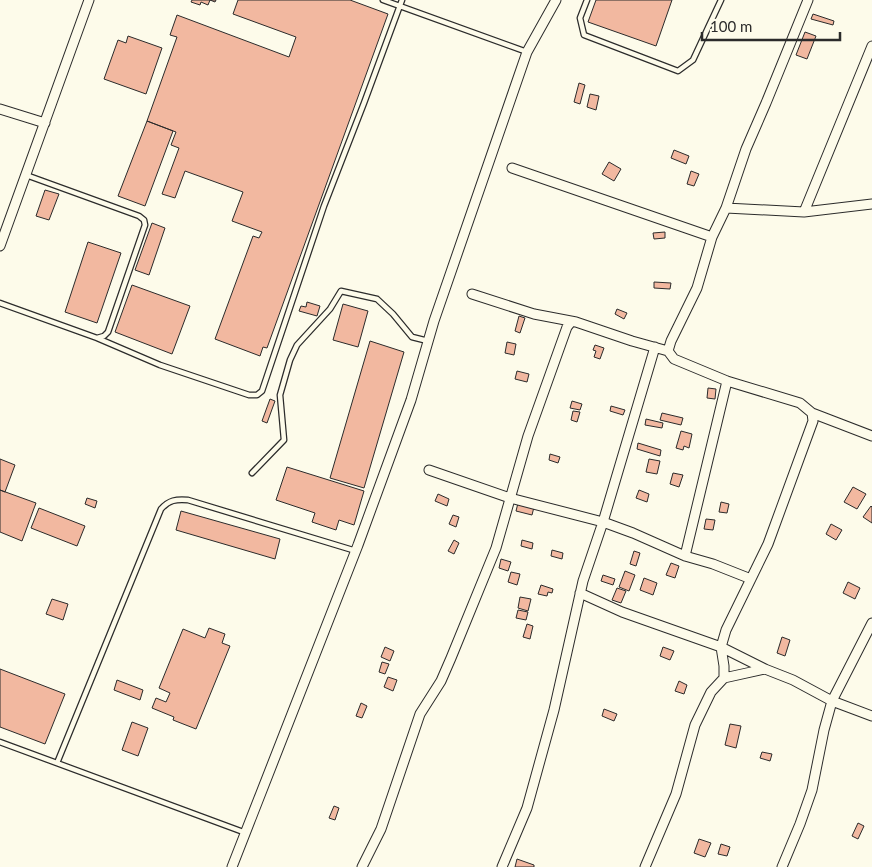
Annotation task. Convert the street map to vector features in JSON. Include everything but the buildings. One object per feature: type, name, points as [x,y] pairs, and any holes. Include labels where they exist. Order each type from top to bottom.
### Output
[{"type":"street","points":[[0,246],[89,0]]},
{"type":"street","points":[[232,867],[356,551],[411,400],[428,341],[527,52],[556,0]]},
{"type":"street","points":[[668,351],[697,288],[712,237],[726,208],[746,149],[808,0]]},
{"type":"street","points":[[804,212],[872,46]]},
{"type":"street","points":[[0,109],[44,123]]},
{"type":"street","points":[[512,168],[712,237]]},
{"type":"street","points":[[726,208],[804,212],[872,204]]},
{"type":"street","points":[[472,294],[534,314],[576,322],[668,351],[674,360],[727,381],[800,403],[812,413],[872,436]]},
{"type":"street","points":[[362,867],[381,829],[420,714],[441,681],[452,658],[496,548],[528,436],[567,327],[571,322]]},
{"type":"street","points":[[502,867],[527,808],[554,710],[583,581],[603,522],[655,347]]},
{"type":"street","points":[[685,556],[727,381]]},
{"type":"street","points":[[724,678],[721,647],[726,630],[768,544],[810,432],[813,421],[812,413]]},
{"type":"street","points":[[429,470],[510,498],[603,522],[685,556],[713,564],[751,579]]},
{"type":"street","points":[[580,593],[622,612],[721,647],[832,701],[872,716]]},
{"type":"street","points":[[782,867],[812,790],[832,701],[872,623]]},
{"type":"street","points":[[645,867],[676,794],[695,725],[711,692],[724,678],[765,669]]},
{"type":"lane","points":[[383,0],[527,52]]},
{"type":"lane","points":[[0,303],[97,338],[160,366],[249,395],[257,395],[262,391],[321,215],[402,0]]},
{"type":"lane","points":[[587,0],[580,18],[584,35],[678,71],[693,60],[721,0]]},
{"type":"lane","points":[[26,175],[80,193],[139,216],[144,220],[143,232],[108,332],[104,336],[97,338]]},
{"type":"lane","points":[[252,473],[284,440],[280,395],[290,360],[297,345],[330,309],[341,291],[377,299],[412,336],[428,341]]},
{"type":"lane","points":[[57,763],[161,510],[168,503],[178,499],[188,500],[356,551]]},
{"type":"lane","points":[[0,742],[246,833]]}]
